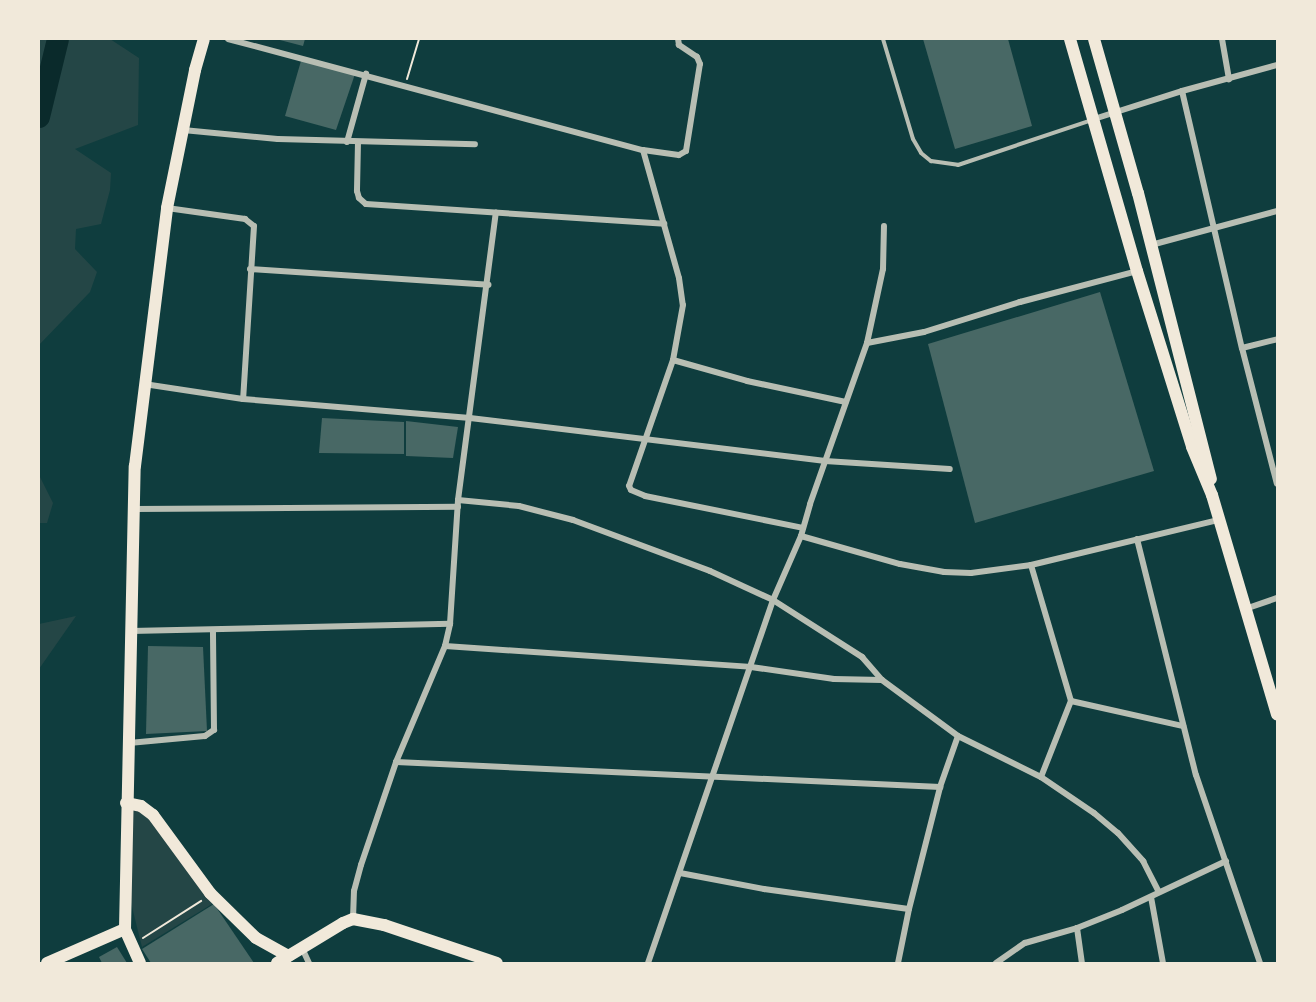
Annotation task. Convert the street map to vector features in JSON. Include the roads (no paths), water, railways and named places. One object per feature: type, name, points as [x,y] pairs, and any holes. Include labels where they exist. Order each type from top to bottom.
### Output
[{"type":"main road","points":[[140,963],[124,929],[135,466],[143,383],[167,208],[204,39]]},
{"type":"main road","points":[[1070,39],[1137,271],[1192,447],[1212,495]]},
{"type":"main road","points":[[1094,39],[1116,112],[1202,440],[1212,495],[1277,715]]},
{"type":"main road","points":[[126,803],[141,807],[153,815],[210,893],[256,938],[283,959],[353,919],[384,925],[497,963]]},
{"type":"main road","points":[[47,963],[124,929]]},
{"type":"street","points":[[228,39],[405,84],[643,150],[679,156],[686,151],[700,64],[697,57],[679,45],[678,39]]},
{"type":"street","points":[[1222,39],[1229,79]]},
{"type":"street","points":[[1094,119],[1182,91],[1277,65]]},
{"type":"street","points":[[347,142],[366,74]]},
{"type":"street","points":[[1182,91],[1242,348],[1277,483]]},
{"type":"street","points":[[183,130],[250,137],[347,142],[475,144]]},
{"type":"street","points":[[358,141],[357,191],[362,202],[664,224]]},
{"type":"street","points":[[643,150],[664,224],[683,305],[673,360],[630,480],[631,490],[645,496],[803,528]]},
{"type":"street","points":[[167,208],[252,222],[255,229],[250,269],[243,399]]},
{"type":"street","points":[[1151,245],[1277,211]]},
{"type":"street","points":[[353,919],[354,891],[361,865],[396,762],[445,646],[450,624],[458,504],[488,285],[495,213]]},
{"type":"street","points":[[648,963],[714,778],[773,600],[801,536],[825,460],[867,343],[883,269],[884,226]]},
{"type":"street","points":[[250,269],[488,285]]},
{"type":"street","points":[[867,343],[924,332],[1020,302],[1137,271]]},
{"type":"street","points":[[1242,348],[1277,339]]},
{"type":"street","points":[[673,360],[747,381],[846,402]]},
{"type":"street","points":[[143,383],[243,399],[470,418],[825,460],[950,469]]},
{"type":"street","points":[[134,509],[458,504],[519,506],[573,520],[710,571],[773,600],[855,652],[882,680],[958,736],[1041,777],[1118,833],[1143,861],[1159,892]]},
{"type":"street","points":[[801,536],[867,556],[944,572],[971,573],[1031,565],[1219,520]]},
{"type":"street","points":[[1137,539],[1183,726],[1260,963]]},
{"type":"street","points":[[1031,565],[1071,700],[1041,777]]},
{"type":"street","points":[[1245,609],[1277,598]]},
{"type":"street","points":[[131,631],[450,624]]},
{"type":"street","points":[[129,743],[211,733],[216,724],[213,631]]},
{"type":"street","points":[[445,646],[751,667],[834,679],[882,680]]},
{"type":"street","points":[[1071,700],[1183,726]]},
{"type":"street","points":[[898,963],[909,909],[940,787],[958,736]]},
{"type":"street","points":[[396,762],[940,787]]},
{"type":"street","points":[[996,963],[1025,943],[1077,928],[1151,897],[1226,861]]},
{"type":"street","points":[[680,873],[775,891],[909,909]]},
{"type":"street","points":[[1151,897],[1163,963]]},
{"type":"street","points":[[1077,928],[1082,963]]},
{"type":"street","points":[[302,948],[309,963]]},
{"type":"lane","points":[[883,39],[913,139],[921,153],[931,161],[958,165],[1094,119]]},
{"type":"waterway","points":[[39,117],[58,39]]}]
